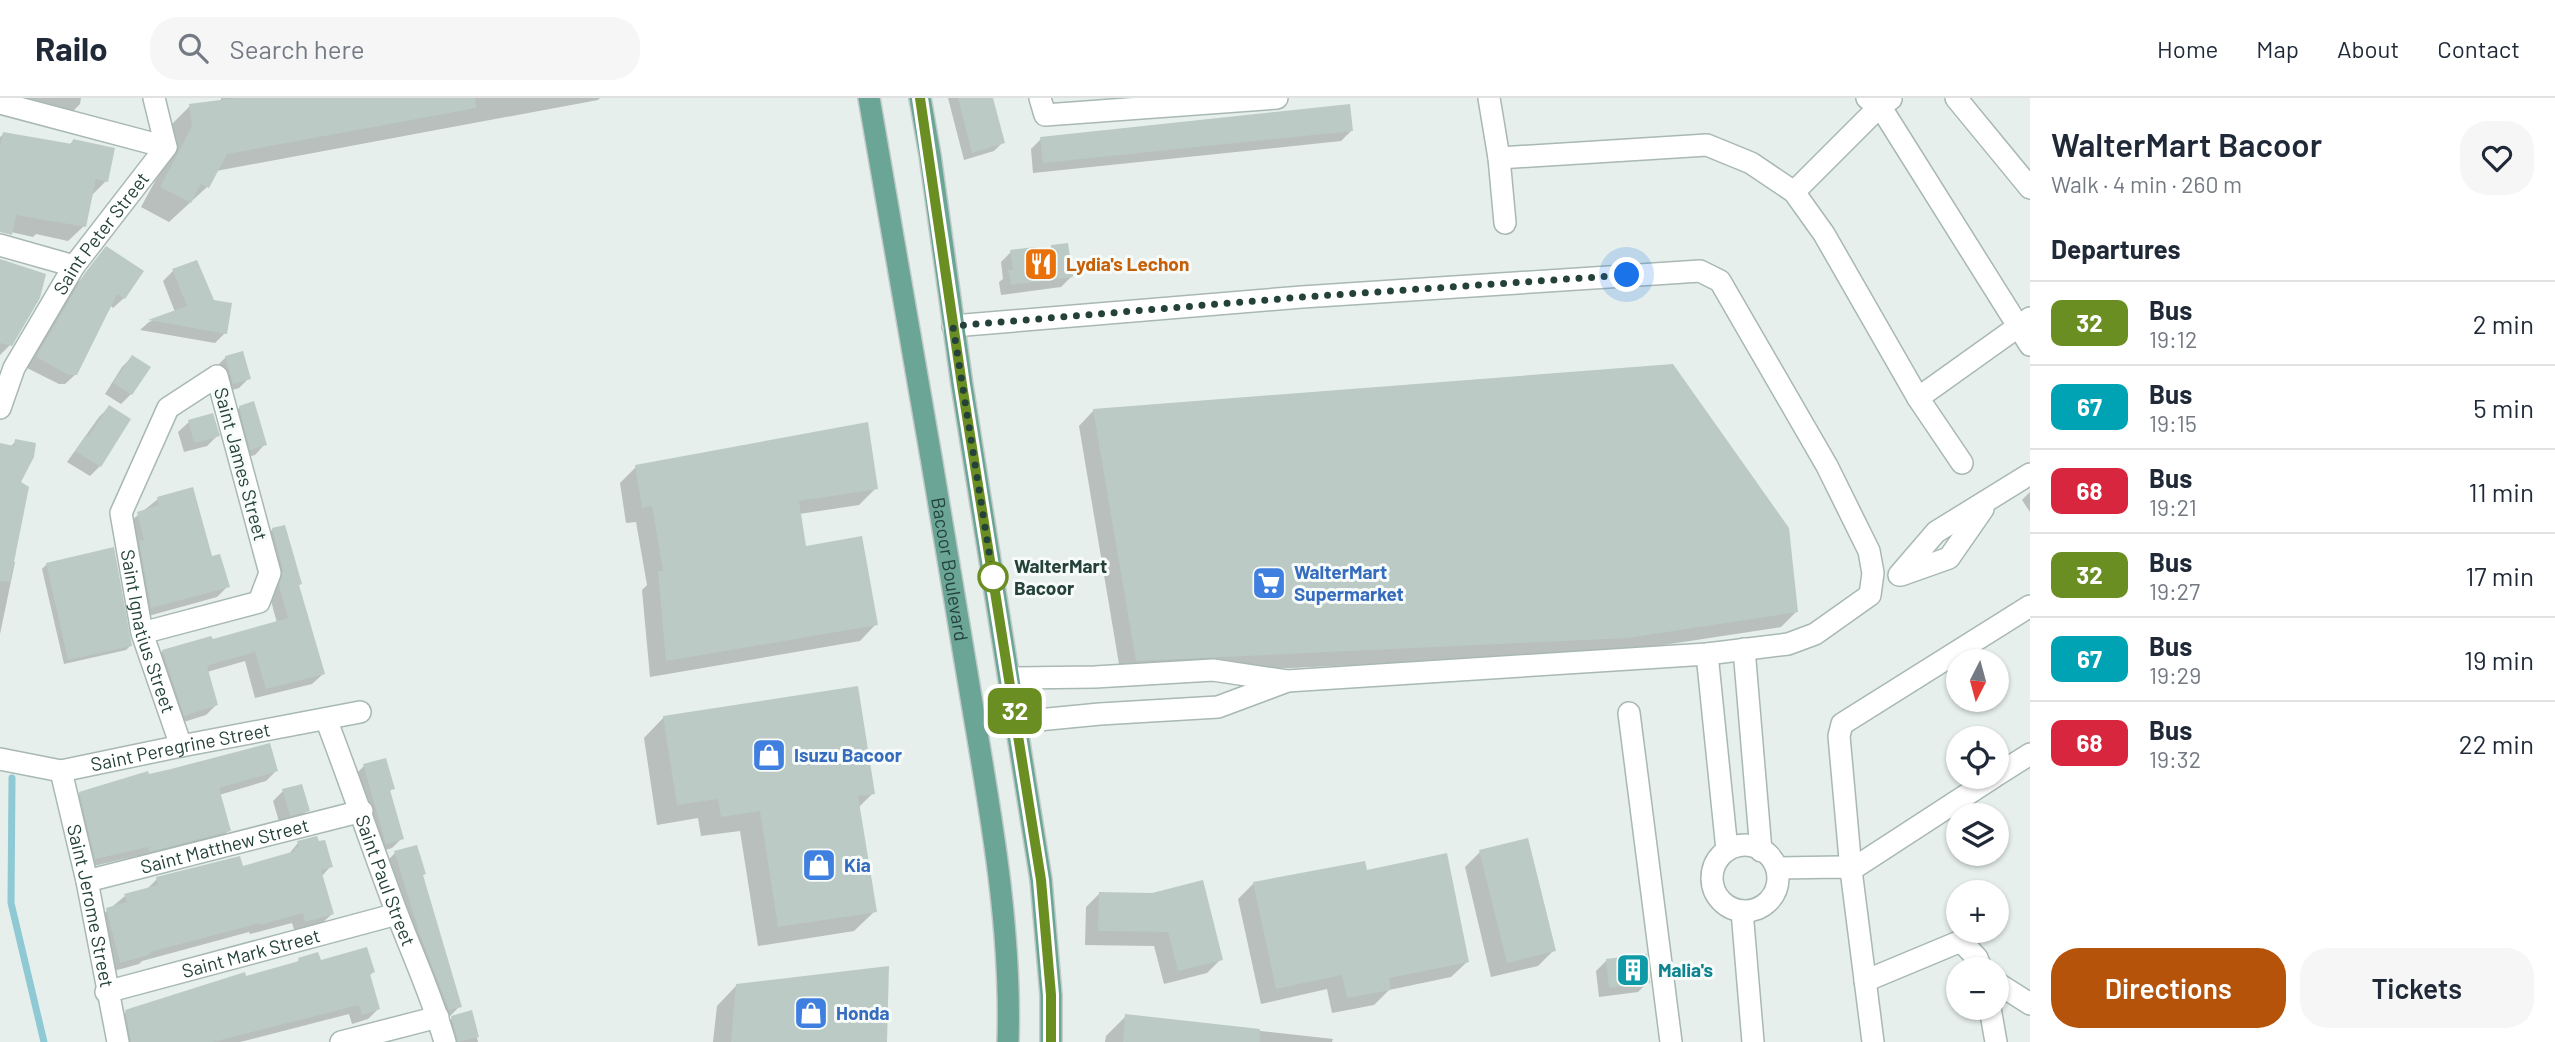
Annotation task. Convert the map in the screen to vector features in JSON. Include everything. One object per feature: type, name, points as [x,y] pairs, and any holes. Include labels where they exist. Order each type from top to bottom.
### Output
[{"type":"main road","name":"Bacoor Boulevard","points":[[869,98],[947,548],[999,874],[1010,994],[1008,1042]]},
{"type":"main road","points":[[920,98],[953,326],[1041,880],[1051,995],[1051,1042]]},
{"type":"street","points":[[0,103],[166,147],[154,98]]},
{"type":"street","points":[[1043,107],[1275,98]]},
{"type":"street","points":[[1489,98],[1499,158],[1505,223]]},
{"type":"street","points":[[1956,98],[2030,188]]},
{"type":"street","points":[[1794,192],[1880,101],[2024,323],[2030,345]]},
{"type":"street","points":[[1499,158],[1707,145],[1751,163],[1794,192],[1824,234],[1918,398],[1962,463]]},
{"type":"street","name":"Saint Peter Street","points":[[0,408],[7,366],[74,266],[166,147]]},
{"type":"street","points":[[0,245],[74,266]]},
{"type":"street","points":[[953,326],[1303,297],[1700,271],[1720,281],[1827,466],[1869,551],[1873,573],[1870,595]]},
{"type":"street","points":[[1918,398],[2024,323]]},
{"type":"street","name":"Saint James Street","points":[[121,513],[168,408],[218,376],[270,573],[258,602],[142,633]]},
{"type":"street","points":[[1010,678],[1095,677],[1213,670],[1287,681],[1707,654],[1788,643],[1815,634],[1832,624],[1899,575],[1936,533],[2030,474]]},
{"type":"street","name":"Saint Ignatius Street","points":[[121,513],[142,633],[181,746]]},
{"type":"street","points":[[1873,1042],[1851,870],[1839,736],[1842,724],[2030,606]]},
{"type":"street","points":[[1744,649],[1761,851]]},
{"type":"street","points":[[1707,654],[1727,850]]},
{"type":"street","points":[[1170,673],[1173,710]]},
{"type":"street","points":[[1017,722],[1218,707],[1287,681]]},
{"type":"street","name":"Saint Peregrine Street","points":[[0,759],[61,771],[360,712]]},
{"type":"street","points":[[1629,713],[1671,1042]]},
{"type":"street","name":"Saint Paul Street","points":[[326,719],[445,1042]]},
{"type":"street","points":[[2009,767],[2030,754]]},
{"type":"street","name":"Saint Jerome Street","points":[[61,771],[87,881],[106,992],[118,1042]]},
{"type":"street","points":[[1777,868],[1840,867],[1851,870],[1975,789]]},
{"type":"street","name":"Saint Matthew Street","points":[[87,881],[362,811]]},
{"type":"street","points":[[1741,845],[1753,846],[1761,851],[1771,858],[1777,868],[1776,890],[1770,900],[1762,907],[1742,911],[1723,903],[1713,885],[1716,864],[1727,850],[1741,845]]},
{"type":"street","points":[[1742,911],[1753,1042]]},
{"type":"street","name":"Saint Mark Street","points":[[106,992],[397,914]]},
{"type":"street","points":[[1865,981],[1961,941],[1976,957]]},
{"type":"street","points":[[2009,991],[2030,1004]]},
{"type":"street","points":[[341,1042],[438,1017]]},
{"type":"street","points":[[1992,1020],[1996,1042]]},
{"type":"building","points":[[236,98],[475,98],[476,108],[227,154],[209,188],[201,184],[191,203],[160,187],[192,126],[189,104]]},
{"type":"building","points":[[958,98],[993,98],[1005,143],[972,153]]},
{"type":"building","points":[[1350,104],[1353,131],[1043,163],[1040,137]]},
{"type":"building","points":[[3,132],[72,144],[73,139],[115,148],[108,182],[96,179],[86,227],[16,215],[12,235],[0,232],[0,146]]},
{"type":"building","name":"Lydia's Lechon","points":[[1068,243],[1073,277],[1011,285],[1008,270],[1013,270],[1010,250],[1035,247],[1040,264],[1053,262],[1051,245]]},
{"type":"building","points":[[106,246],[144,271],[125,299],[117,294],[77,375],[69,375],[36,357],[85,273]]},
{"type":"building","points":[[0,259],[46,274],[40,298],[12,346],[0,343]]},
{"type":"building","points":[[197,260],[214,300],[232,303],[227,334],[148,320],[187,306],[172,269]]},
{"type":"building","points":[[243,351],[251,379],[233,384],[225,356]]},
{"type":"building","points":[[132,355],[151,367],[132,395],[113,383]]},
{"type":"building","name":"WalterMart Bacoor","points":[[1673,364],[1789,528],[1798,612],[1628,638],[1136,661],[1093,409]]},
{"type":"building","points":[[254,401],[267,445],[250,450],[239,406]]},
{"type":"building","points":[[109,405],[131,419],[101,467],[75,451],[86,435],[88,437]]},
{"type":"building","points":[[213,413],[220,436],[194,443],[188,420]]},
{"type":"building","points":[[868,422],[878,489],[799,501],[806,546],[862,536],[878,625],[666,661],[658,571],[663,571],[652,506],[642,508],[635,465]]},
{"type":"building","points":[[15,439],[36,443],[34,457],[21,482],[29,487],[10,582],[0,581],[0,443],[14,446]]},
{"type":"building","points":[[193,487],[212,556],[220,554],[230,587],[151,608],[139,541],[144,540],[137,512],[159,505],[157,497]]},
{"type":"building","points":[[285,525],[325,674],[266,689],[255,652],[219,662],[207,666],[218,705],[184,716],[162,650],[288,618],[279,586],[283,570],[272,528]]},
{"type":"building","points":[[114,547],[132,646],[68,660],[46,563]]},
{"type":"building","name":"Isuzu Bacoor","points":[[858,686],[875,794],[858,796],[877,912],[778,927],[760,811],[721,817],[718,799],[677,805],[663,716]]},
{"type":"building","points":[[270,743],[278,771],[219,788],[231,831],[149,852],[148,847],[95,859],[79,792],[148,771],[149,774],[171,769]]},
{"type":"building","points":[[386,758],[395,789],[390,790],[404,839],[386,844],[363,764]]},
{"type":"building","points":[[302,784],[310,811],[290,816],[282,789]]},
{"type":"building","points":[[317,836],[319,841],[325,840],[333,867],[321,870],[334,914],[305,922],[303,913],[150,952],[151,954],[120,963],[106,908],[127,902],[124,894],[158,885],[156,877],[240,856],[243,866],[295,851],[294,849],[299,847],[297,841]]},
{"type":"building","points":[[1528,838],[1556,951],[1507,963],[1479,850]]},
{"type":"building","points":[[417,845],[426,874],[423,875],[462,1007],[449,1010],[420,935],[394,851]]},
{"type":"building","points":[[1447,853],[1469,962],[1389,978],[1391,990],[1347,998],[1342,975],[1276,989],[1253,882],[1365,861],[1367,870]]},
{"type":"building","points":[[1203,880],[1223,960],[1178,971],[1168,932],[1098,931],[1099,892],[1152,893]]},
{"type":"building","points":[[367,947],[375,972],[370,974],[380,1009],[362,1015],[359,1005],[213,1042],[131,1042],[125,1010],[245,972],[246,976],[299,961],[298,958],[318,952],[321,960]]},
{"type":"building","name":"Malia's","points":[[1647,954],[1650,983],[1609,988],[1606,959]]},
{"type":"building","name":"Honda","points":[[889,966],[887,1042],[731,1042],[736,984]]},
{"type":"building","points":[[472,1010],[479,1037],[458,1042],[451,1016]]},
{"type":"building","points":[[1125,1014],[1260,1029],[1260,1042],[1123,1042]]},
{"type":"waterway","points":[[12,778],[11,903],[44,1042]]},
{"type":"bus line","name":"32","points":[[920,98],[962,385],[1041,880],[1051,995],[1051,1042]]},
{"type":"place","name":"Lydia's Lechon","points":[[1041,264]]},
{"type":"place","name":"WalterMart Bacoor","points":[[993,577]]},
{"type":"place","name":"WalterMart Supermarket","points":[[1269,583]]},
{"type":"place","name":"Isuzu Bacoor","points":[[769,755]]},
{"type":"place","name":"Kia","points":[[819,865]]},
{"type":"place","name":"Malia's","points":[[1633,970]]},
{"type":"place","name":"Honda","points":[[811,1013]]},
{"type":"route","points":[[993,577],[953,326],[1303,297],[1627,275]]}]
